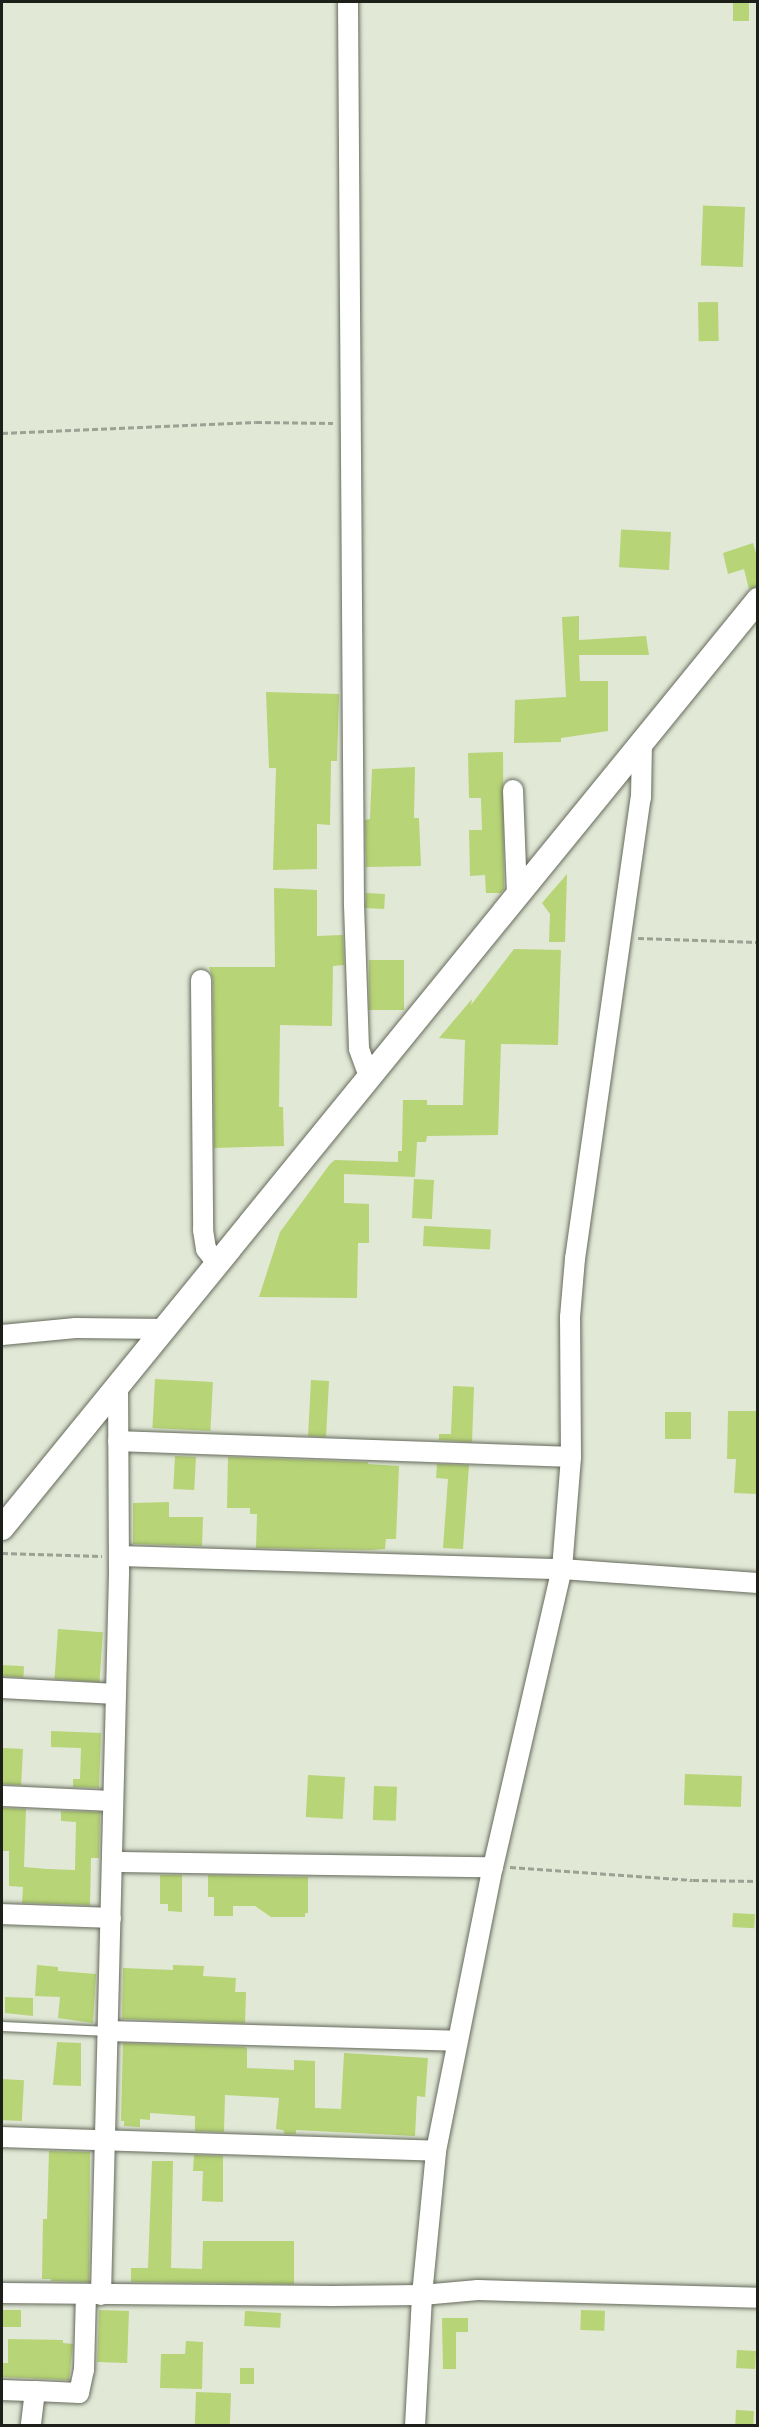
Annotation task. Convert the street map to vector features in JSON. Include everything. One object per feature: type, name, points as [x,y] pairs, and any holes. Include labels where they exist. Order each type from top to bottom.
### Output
[{"type":"street","points":[[348,2],[354,905],[359,1049],[369,1076]]},
{"type":"street","points":[[2,1528],[758,600]]},
{"type":"street","points":[[415,2426],[422,2295],[436,2151],[493,1867],[562,1569],[571,1458],[570,1317],[575,1259],[641,798],[642,740]]},
{"type":"street","points":[[513,790],[517,896]]},
{"type":"street","points":[[201,980],[203,1230],[206,1249],[217,1263]]},
{"type":"street","points":[[2,1335],[76,1328],[164,1329]]},
{"type":"street","points":[[2,2390],[79,2393],[93,2295],[105,2140],[108,2031],[119,1556],[118,1386]]},
{"type":"street","points":[[118,1441],[571,1458]]},
{"type":"street","points":[[119,1556],[562,1569],[758,1583]]},
{"type":"street","points":[[2,1688],[116,1694]]},
{"type":"street","points":[[2,1796],[114,1801]]},
{"type":"street","points":[[112,1862],[493,1867]]},
{"type":"street","points":[[2,1914],[111,1918]]},
{"type":"street","points":[[108,2031],[458,2041]]},
{"type":"street","points":[[2,2137],[436,2151]]},
{"type":"street","points":[[2,2293],[422,2295],[478,2290],[758,2298]]},
{"type":"street","points":[[31,2426],[35,2391]]},
{"type":"lane","points":[[2,2026],[108,2031]]},
{"type":"path","points":[[2,433],[266,422],[350,424]]},
{"type":"path","points":[[621,938],[758,942]]},
{"type":"path","points":[[2,1553],[119,1556]]},
{"type":"path","points":[[493,1867],[693,1880],[758,1881]]},
{"type":"building","points":[[733,2],[749,2],[749,21],[733,21]]},
{"type":"building","points":[[703,206],[745,207],[743,267],[701,265]]},
{"type":"building","points":[[698,302],[718,302],[719,341],[699,341]]},
{"type":"building","points":[[621,529],[671,532],[669,570],[619,567]]},
{"type":"building","points":[[753,543],[758,560],[758,586],[749,589],[744,569],[728,574],[723,553]]},
{"type":"building","points":[[579,616],[579,640],[646,636],[649,655],[579,655],[580,681],[608,681],[608,731],[561,738],[561,742],[514,743],[515,700],[566,697],[562,617]]},
{"type":"building","points":[[266,692],[339,694],[337,761],[331,761],[330,825],[317,824],[317,869],[273,870],[276,768],[269,768]]},
{"type":"building","points":[[503,752],[504,889],[501,893],[486,893],[485,875],[470,876],[469,830],[482,830],[481,798],[469,798],[468,753]]},
{"type":"building","points":[[415,767],[414,818],[419,818],[421,866],[366,867],[365,820],[370,819],[372,769]]},
{"type":"building","points":[[567,874],[565,942],[549,942],[550,914],[542,903]]},
{"type":"building","points":[[274,888],[317,890],[317,936],[343,935],[344,965],[333,966],[332,1026],[280,1025],[279,1107],[283,1107],[284,1146],[214,1148],[213,980],[209,967],[275,967]]},
{"type":"building","points":[[366,893],[385,894],[384,909],[365,908]]},
{"type":"building","points":[[514,949],[561,950],[558,1045],[501,1044],[498,1135],[427,1136],[426,1142],[417,1142],[415,1177],[344,1174],[344,1203],[369,1204],[369,1243],[358,1243],[357,1298],[259,1297],[280,1232],[330,1164],[335,1160],[398,1162],[398,1151],[402,1151],[403,1100],[427,1100],[427,1105],[463,1105],[465,1040],[439,1038],[472,999],[471,1005]]},
{"type":"building","points":[[369,960],[404,960],[404,1010],[369,1010]]},
{"type":"building","points":[[414,1179],[434,1180],[432,1219],[412,1218]]},
{"type":"building","points":[[424,1226],[491,1230],[490,1249],[423,1246]]},
{"type":"building","points":[[155,1379],[213,1382],[210,1431],[152,1428]]},
{"type":"building","points":[[311,1380],[329,1381],[326,1437],[308,1436]]},
{"type":"building","points":[[453,1386],[474,1387],[472,1442],[439,1440],[439,1434],[451,1434]]},
{"type":"building","points":[[728,1411],[758,1411],[758,1494],[734,1493],[736,1459],[727,1459]]},
{"type":"building","points":[[665,1412],[691,1412],[691,1439],[665,1439]]},
{"type":"building","points":[[175,1456],[196,1457],[194,1490],[173,1489]]},
{"type":"building","points":[[228,1457],[368,1462],[368,1464],[399,1466],[396,1539],[386,1539],[385,1549],[371,1550],[256,1548],[257,1514],[250,1514],[250,1508],[227,1508]]},
{"type":"building","points":[[437,1464],[469,1465],[463,1549],[443,1548],[448,1479],[436,1478]]},
{"type":"building","points":[[169,1502],[169,1517],[203,1517],[202,1546],[133,1544],[133,1503]]},
{"type":"building","points":[[58,1629],[103,1632],[99,1682],[55,1679]]},
{"type":"building","points":[[2,1665],[24,1666],[23,1677],[2,1676]]},
{"type":"building","points":[[51,1731],[101,1733],[99,1788],[73,1787],[73,1779],[80,1779],[81,1748],[51,1747]]},
{"type":"building","points":[[3,1748],[23,1749],[21,1785],[2,1784]]},
{"type":"building","points":[[685,1774],[742,1776],[741,1807],[684,1805]]},
{"type":"building","points":[[308,1775],[345,1777],[343,1819],[306,1817]]},
{"type":"building","points":[[374,1786],[397,1787],[396,1821],[373,1820]]},
{"type":"building","points":[[2,1808],[26,1809],[24,1867],[47,1869],[75,1870],[76,1822],[61,1821],[61,1811],[100,1812],[99,1858],[91,1858],[90,1905],[22,1903],[23,1887],[9,1886],[9,1851],[2,1851]]},
{"type":"building","points":[[160,1875],[182,1875],[182,1912],[168,1911],[168,1904],[160,1904]]},
{"type":"building","points":[[208,1875],[308,1877],[308,1913],[305,1913],[305,1917],[271,1917],[255,1906],[233,1906],[233,1916],[214,1916],[214,1897],[208,1897]]},
{"type":"building","points":[[733,1913],[755,1914],[754,1928],[732,1927]]},
{"type":"building","points":[[37,1965],[58,1967],[58,1971],[96,1974],[93,2023],[58,2018],[60,1997],[35,1996]]},
{"type":"building","points":[[173,1965],[204,1966],[203,1976],[236,1978],[235,1992],[246,1992],[245,2023],[122,2019],[123,1968],[173,1970]]},
{"type":"building","points":[[5,1997],[33,1998],[33,2016],[5,2013]]},
{"type":"building","points":[[57,2042],[81,2043],[81,2086],[53,2085]]},
{"type":"building","points":[[123,2043],[244,2047],[247,2048],[247,2068],[294,2070],[294,2060],[315,2061],[315,2108],[341,2109],[344,2053],[428,2058],[425,2097],[417,2096],[415,2136],[296,2130],[296,2134],[285,2134],[283,2130],[276,2129],[279,2098],[225,2095],[224,2132],[195,2131],[195,2116],[150,2113],[150,2120],[140,2119],[140,2127],[124,2126],[124,2121],[121,2121]]},
{"type":"building","points":[[2,2079],[24,2080],[22,2121],[2,2120]]},
{"type":"building","points":[[49,2151],[90,2152],[89,2282],[42,2279],[43,2219],[47,2219]]},
{"type":"building","points":[[194,2155],[223,2156],[223,2202],[202,2201],[203,2171],[193,2171]]},
{"type":"building","points":[[152,2161],[173,2161],[171,2268],[202,2269],[203,2241],[294,2241],[294,2284],[131,2282],[131,2268],[148,2268]]},
{"type":"building","points":[[2,2310],[21,2310],[21,2327],[2,2327]]},
{"type":"building","points":[[99,2310],[129,2311],[127,2363],[97,2362]]},
{"type":"building","points":[[581,2310],[605,2311],[604,2331],[580,2330]]},
{"type":"building","points":[[245,2311],[281,2313],[280,2328],[244,2326]]},
{"type":"building","points":[[442,2318],[468,2318],[468,2332],[456,2332],[456,2369],[443,2369]]},
{"type":"building","points":[[8,2339],[63,2340],[63,2343],[73,2344],[69,2380],[2,2377],[2,2363],[8,2363]]},
{"type":"building","points":[[186,2341],[203,2342],[202,2389],[160,2388],[161,2354],[185,2354]]},
{"type":"building","points":[[737,2350],[756,2351],[755,2369],[736,2368]]},
{"type":"building","points":[[240,2368],[254,2368],[254,2384],[240,2384]]},
{"type":"building","points":[[196,2392],[231,2393],[230,2426],[195,2426]]},
{"type":"building","points":[[736,2410],[754,2411],[753,2426],[735,2426]]}]
